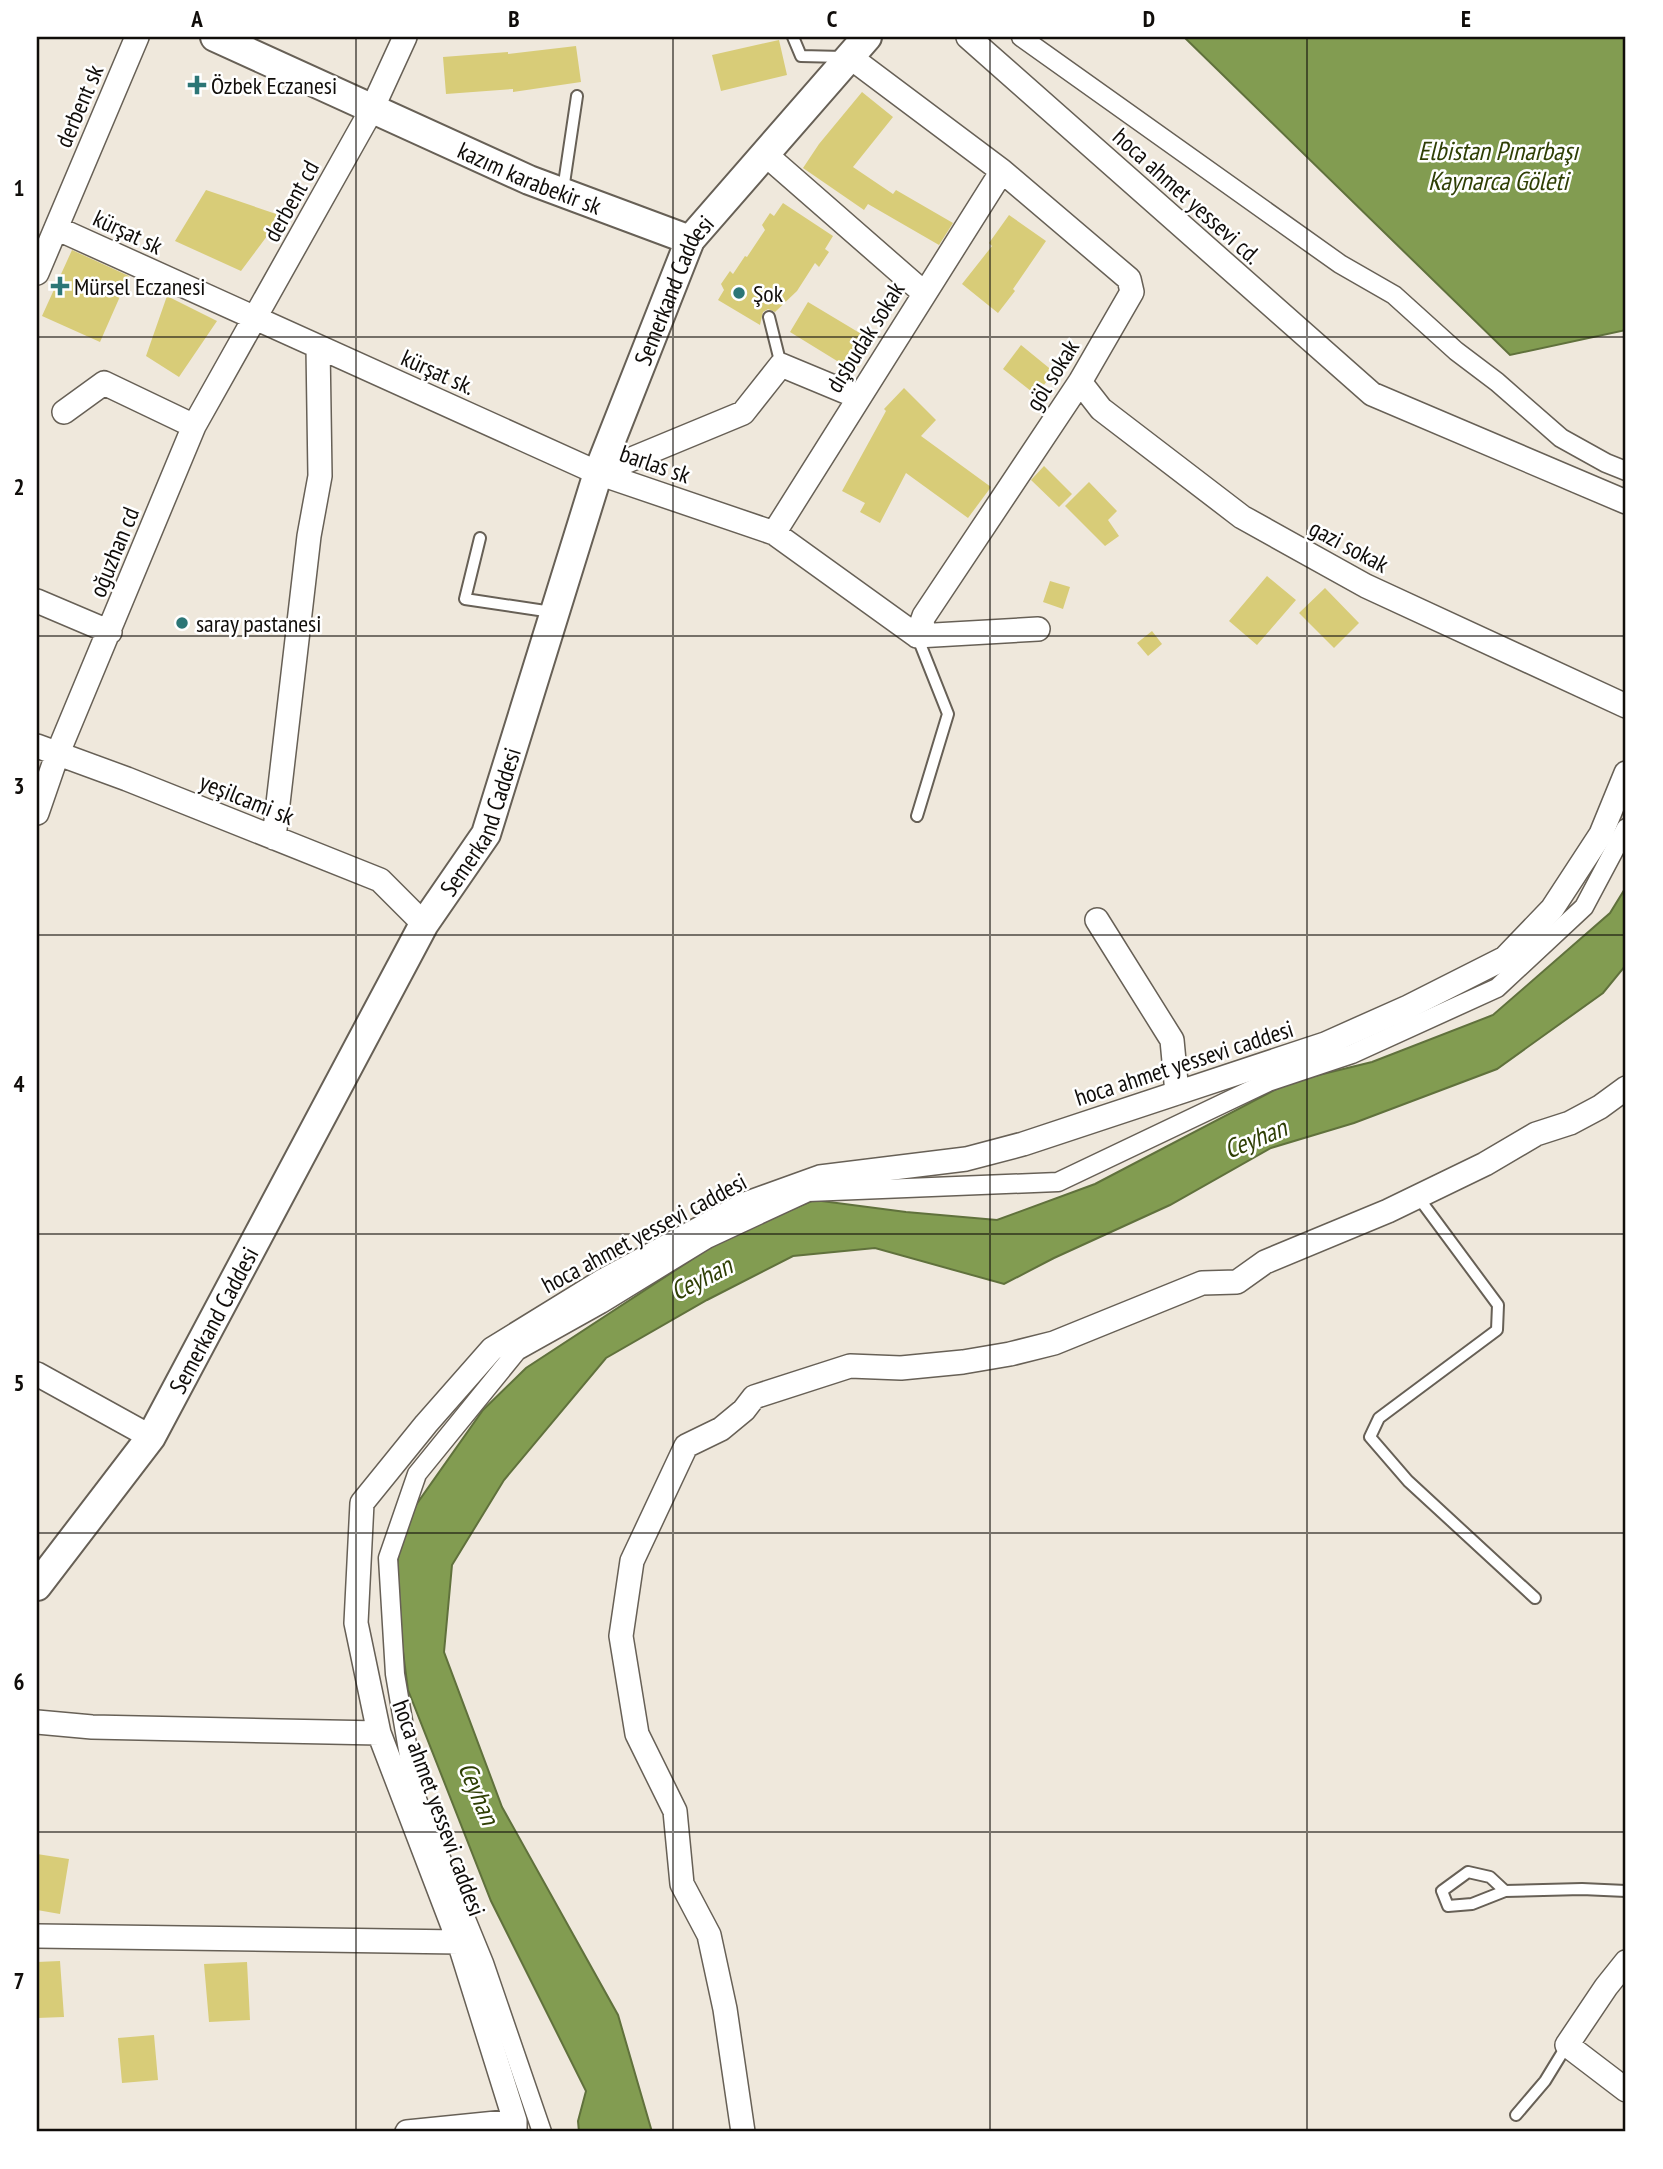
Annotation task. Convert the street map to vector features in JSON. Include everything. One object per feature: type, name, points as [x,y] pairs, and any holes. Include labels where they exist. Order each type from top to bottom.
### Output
[{"type":"street","name":"derbent sk","points":[[37,273],[47,236],[137,37]]},
{"type":"street","name":"kazım karabekir sk","points":[[215,37],[529,180],[690,240]]},
{"type":"street","name":"derbent cd","points":[[255,320],[372,109],[405,37]]},
{"type":"street","name":"hoca ahmet yessevi cd.","points":[[968,37],[1372,394],[1626,502]]},
{"type":"street","points":[[1021,37],[1340,264],[1394,295],[1456,351],[1497,382],[1561,438],[1626,471]]},
{"type":"street","name":"Semerkand Caddesi","points":[[37,1586],[150,1437],[424,924],[486,834],[598,473],[690,240],[859,47]]},
{"type":"street","name":"göl sokak","points":[[859,47],[1129,279],[1132,292],[1080,382],[924,616],[918,636]]},
{"type":"street","points":[[765,154],[924,293]]},
{"type":"street","name":"dışbudak sokak","points":[[774,533],[1002,171]]},
{"type":"street","name":"kürşat sk","points":[[47,236],[255,320]]},
{"type":"street","name":"kürşat sk.","points":[[255,320],[598,473]]},
{"type":"street","name":"oğuzhan cd","points":[[37,813],[47,750],[110,632],[194,426],[255,320]]},
{"type":"street","points":[[274,838],[310,536],[320,476],[318,347]]},
{"type":"street","points":[[781,365],[858,397]]},
{"type":"street","name":"barlas sk","points":[[598,473],[743,413],[781,365]]},
{"type":"street","name":"gazi sokak","points":[[1080,382],[1101,409],[1242,517],[1366,586],[1626,706]]},
{"type":"street","points":[[64,412],[104,383],[194,426]]},
{"type":"street","name":"barlas sk","points":[[598,473],[774,533],[918,636]]},
{"type":"street","points":[[37,601],[110,632]]},
{"type":"street","points":[[918,636],[1038,629]]},
{"type":"street","name":"yeşilcami sk","points":[[47,750],[380,880],[424,924]]},
{"type":"street","name":"hoca ahmet yessevi caddesi","points":[[515,2127],[459,1942],[379,1733],[356,1623],[362,1503],[492,1349],[604,1280],[757,1200],[820,1177],[966,1159],[1023,1144],[1325,1044],[1408,1007],[1505,958],[1552,909],[1601,834],[1626,773]]},
{"type":"street","points":[[541,2132],[484,1962],[416,1797],[395,1674],[388,1558],[417,1474],[517,1351],[601,1304],[707,1239],[808,1192],[1058,1182],[1268,1082],[1352,1054],[1497,988],[1584,907],[1626,828]]},
{"type":"street","points":[[1097,920],[1172,1040],[1177,1093]]},
{"type":"street","points":[[743,2132],[725,2009],[709,1936],[682,1884],[676,1811],[637,1734],[621,1636],[632,1561],[686,1446],[721,1429],[754,1397],[850,1366],[901,1368],[963,1362],[1054,1343],[1202,1283],[1237,1282],[1265,1262],[1418,1197],[1485,1164],[1536,1134],[1570,1124],[1626,1088]]},
{"type":"street","points":[[37,1374],[150,1437]]},
{"type":"street","points":[[37,1722],[92,1727],[379,1733]]},
{"type":"street","points":[[37,1936],[459,1942]]},
{"type":"street","points":[[1626,1962],[1567,2045],[1626,2090]]},
{"type":"street","points":[[407,2132],[515,2127]]},
{"type":"lane","points":[[793,37],[801,55],[859,47]]},
{"type":"lane","points":[[562,193],[577,96]]},
{"type":"lane","points":[[769,317],[781,365]]},
{"type":"lane","points":[[480,538],[465,599],[555,613]]},
{"type":"lane","points":[[918,636],[948,714],[918,816]]},
{"type":"lane","points":[[1418,1197],[1498,1305],[1497,1330],[1379,1418],[1370,1437],[1408,1481],[1535,1598]]},
{"type":"lane","points":[[1505,1891],[1490,1877],[1468,1872],[1442,1891],[1448,1906],[1472,1904],[1505,1891],[1626,1891]]},
{"type":"lane","points":[[1516,2115],[1545,2081],[1567,2045]]},
{"type":"water","name":"Elbistan Pınarbaşı Kaynarca Göleti","points":[[1184,37],[1626,37],[1626,330],[1510,355]]},
{"type":"water","name":"Ceyhan","points":[[1626,887],[1626,965],[1603,993],[1497,1069],[1354,1123],[1271,1148],[1170,1205],[1004,1284],[875,1248],[793,1256],[707,1300],[606,1358],[504,1480],[452,1565],[444,1652],[502,1807],[618,2015],[652,2132],[579,2132],[578,2121],[586,2091],[491,1901],[408,1690],[394,1583],[404,1522],[483,1410],[526,1368],[723,1239],[814,1200],[997,1220],[1095,1184],[1290,1082],[1372,1062],[1493,1015],[1610,913]]},
{"type":"building","points":[[779,40],[787,75],[721,91],[712,55]]},
{"type":"building","points":[[576,46],[581,82],[513,92],[513,89],[446,94],[443,57],[508,54]]},
{"type":"building","points":[[862,92],[893,117],[853,167],[893,194],[896,190],[953,223],[939,245],[868,204],[864,210],[803,168]]},
{"type":"building","points":[[206,190],[282,216],[241,271],[175,241]]},
{"type":"building","points":[[783,203],[833,236],[825,249],[829,252],[819,267],[815,263],[797,291],[775,312],[768,309],[763,312],[760,325],[718,300],[724,290],[721,284],[730,271],[733,274],[745,256],[747,257],[765,230],[762,225],[770,213],[774,216]]},
{"type":"building","points":[[1009,215],[1046,241],[998,313],[962,284],[992,246],[989,243]]},
{"type":"building","points":[[72,250],[129,276],[100,342],[42,316]]},
{"type":"building","points":[[167,296],[217,321],[179,377],[146,356]]},
{"type":"building","points":[[808,302],[873,341],[855,372],[790,332]]},
{"type":"building","points":[[1021,345],[1054,372],[1036,395],[1003,369]]},
{"type":"building","points":[[904,388],[936,420],[921,436],[991,487],[968,518],[906,473],[880,523],[860,512],[865,503],[842,491],[886,411],[884,409]]},
{"type":"building","points":[[1044,466],[1072,494],[1059,507],[1031,480]]},
{"type":"building","points":[[1089,482],[1117,511],[1108,520],[1119,536],[1105,546],[1065,506]]},
{"type":"building","points":[[1267,576],[1296,600],[1257,645],[1229,621]]},
{"type":"building","points":[[1050,581],[1070,587],[1063,609],[1043,602]]},
{"type":"building","points":[[1325,588],[1359,623],[1334,648],[1299,613]]},
{"type":"building","points":[[1152,631],[1162,644],[1148,656],[1137,643]]},
{"type":"building","points":[[37,1854],[69,1859],[60,1914],[37,1910]]},
{"type":"building","points":[[60,1961],[64,2017],[37,2018],[37,1962]]},
{"type":"building","points":[[247,1962],[250,2020],[209,2022],[204,1964]]},
{"type":"building","points":[[154,2035],[158,2080],[122,2083],[118,2038]]},
{"type":"place","name":"Özbek Eczanesi","points":[[197,85]]},
{"type":"place","name":"Mürsel Eczanesi","points":[[60,286]]},
{"type":"place","name":"Şok","points":[[739,293]]},
{"type":"place","name":"saray pastanesi","points":[[182,623]]}]
